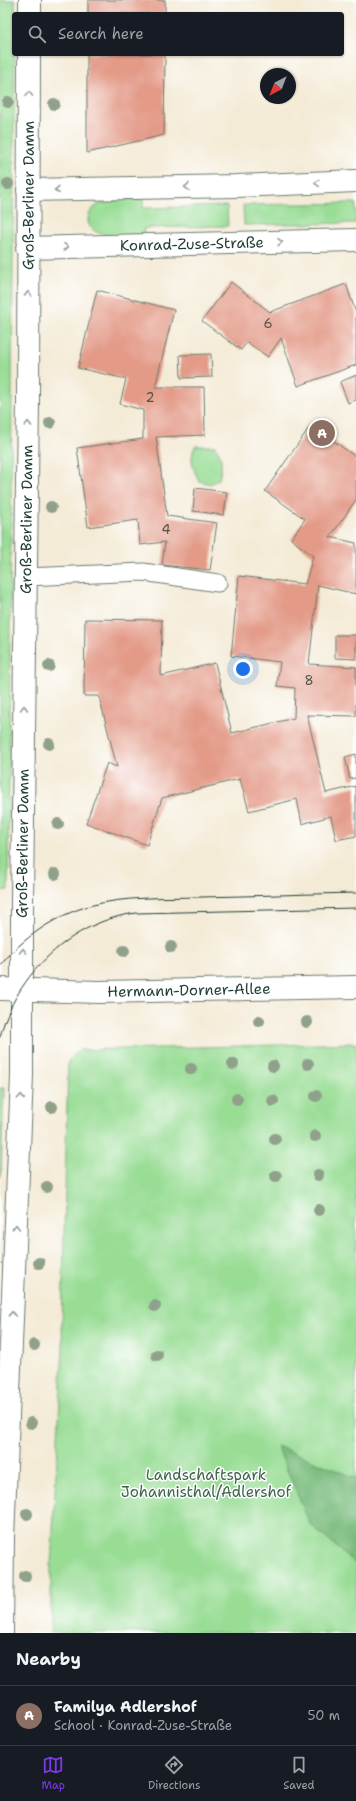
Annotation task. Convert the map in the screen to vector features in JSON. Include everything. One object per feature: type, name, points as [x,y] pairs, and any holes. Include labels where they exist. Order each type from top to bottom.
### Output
[{"type":"main road","points":[[30,0],[30,12]]},
{"type":"main road","name":"Groß-Berliner Damm","points":[[2,1633],[3,1538],[22,1076],[29,56]]},
{"type":"main road","points":[[28,190],[236,186],[356,181]]},
{"type":"main road","name":"Konrad-Zuse-Straße","points":[[27,248],[356,240]]},
{"type":"main road","name":"Hermann-Dorner-Allee","points":[[0,989],[99,992],[356,987]]},
{"type":"lane","points":[[26,577],[143,572],[218,583]]},
{"type":"green space","points":[[0,0],[15,0],[15,12],[12,12],[12,56],[15,56],[8,890],[0,891]]},
{"type":"green space","points":[[143,199],[143,208],[227,206],[228,226],[144,228],[144,237],[114,237],[102,234],[91,228],[89,225],[89,213],[101,204],[109,201]]},
{"type":"green space","points":[[356,203],[356,223],[244,225],[243,205]]},
{"type":"green space","points":[[195,446],[215,446],[218,450],[221,458],[219,479],[210,484],[199,481],[195,472],[192,464],[192,456]]},
{"type":"green space","name":"Landschaftspark Johannisthal/Adlershof","points":[[356,1043],[356,1633],[51,1633],[51,1565],[63,1347],[62,1325],[68,1061],[79,1050]]},
{"type":"green space","points":[[0,1088],[4,1088],[1,1176],[0,1176]]},
{"type":"green space","points":[[277,1446],[356,1478],[356,1564],[310,1524]]},
{"type":"building","points":[[88,0],[165,0],[165,12],[88,12]]},
{"type":"building","points":[[87,56],[165,56],[164,135],[87,153]]},
{"type":"building","points":[[231,282],[270,312],[346,284],[356,313],[356,365],[298,386],[281,338],[268,357],[247,342],[241,350],[202,321]]},
{"type":"building","points":[[97,290],[174,310],[155,387],[204,387],[205,435],[156,437],[167,516],[217,523],[210,570],[162,565],[165,542],[140,545],[138,520],[88,527],[77,448],[143,439],[143,410],[120,404],[126,379],[78,368]]},
{"type":"building","points":[[211,354],[212,377],[181,378],[180,355]]},
{"type":"building","points":[[356,375],[356,400],[348,403],[340,382]]},
{"type":"building","points":[[311,425],[356,457],[356,500],[330,537],[356,543],[356,594],[318,585],[309,664],[356,667],[356,716],[307,715],[326,793],[356,786],[356,836],[336,840],[331,816],[302,824],[297,799],[249,811],[240,779],[162,798],[147,845],[86,823],[107,763],[117,767],[99,696],[84,696],[85,619],[162,620],[161,676],[215,663],[232,733],[294,718],[295,688],[277,686],[280,662],[231,656],[239,576],[305,584],[313,556],[291,539],[305,519],[265,491]]},
{"type":"building","points":[[195,488],[227,492],[224,515],[193,511]]},
{"type":"building","points":[[335,635],[356,635],[356,659],[335,658]]},
{"type":"building","points":[[356,754],[356,778],[350,779],[345,757]]},
{"type":"tram line","points":[[0,966],[18,946],[40,929],[64,915],[89,906],[103,903],[145,898],[356,893]]},
{"type":"tram line","points":[[0,1037],[8,1014],[19,992],[33,972],[50,954],[69,939],[91,927],[113,918],[137,913],[356,908]]},
{"type":"place","name":"Familya Adlershof","points":[[322,433]]}]
